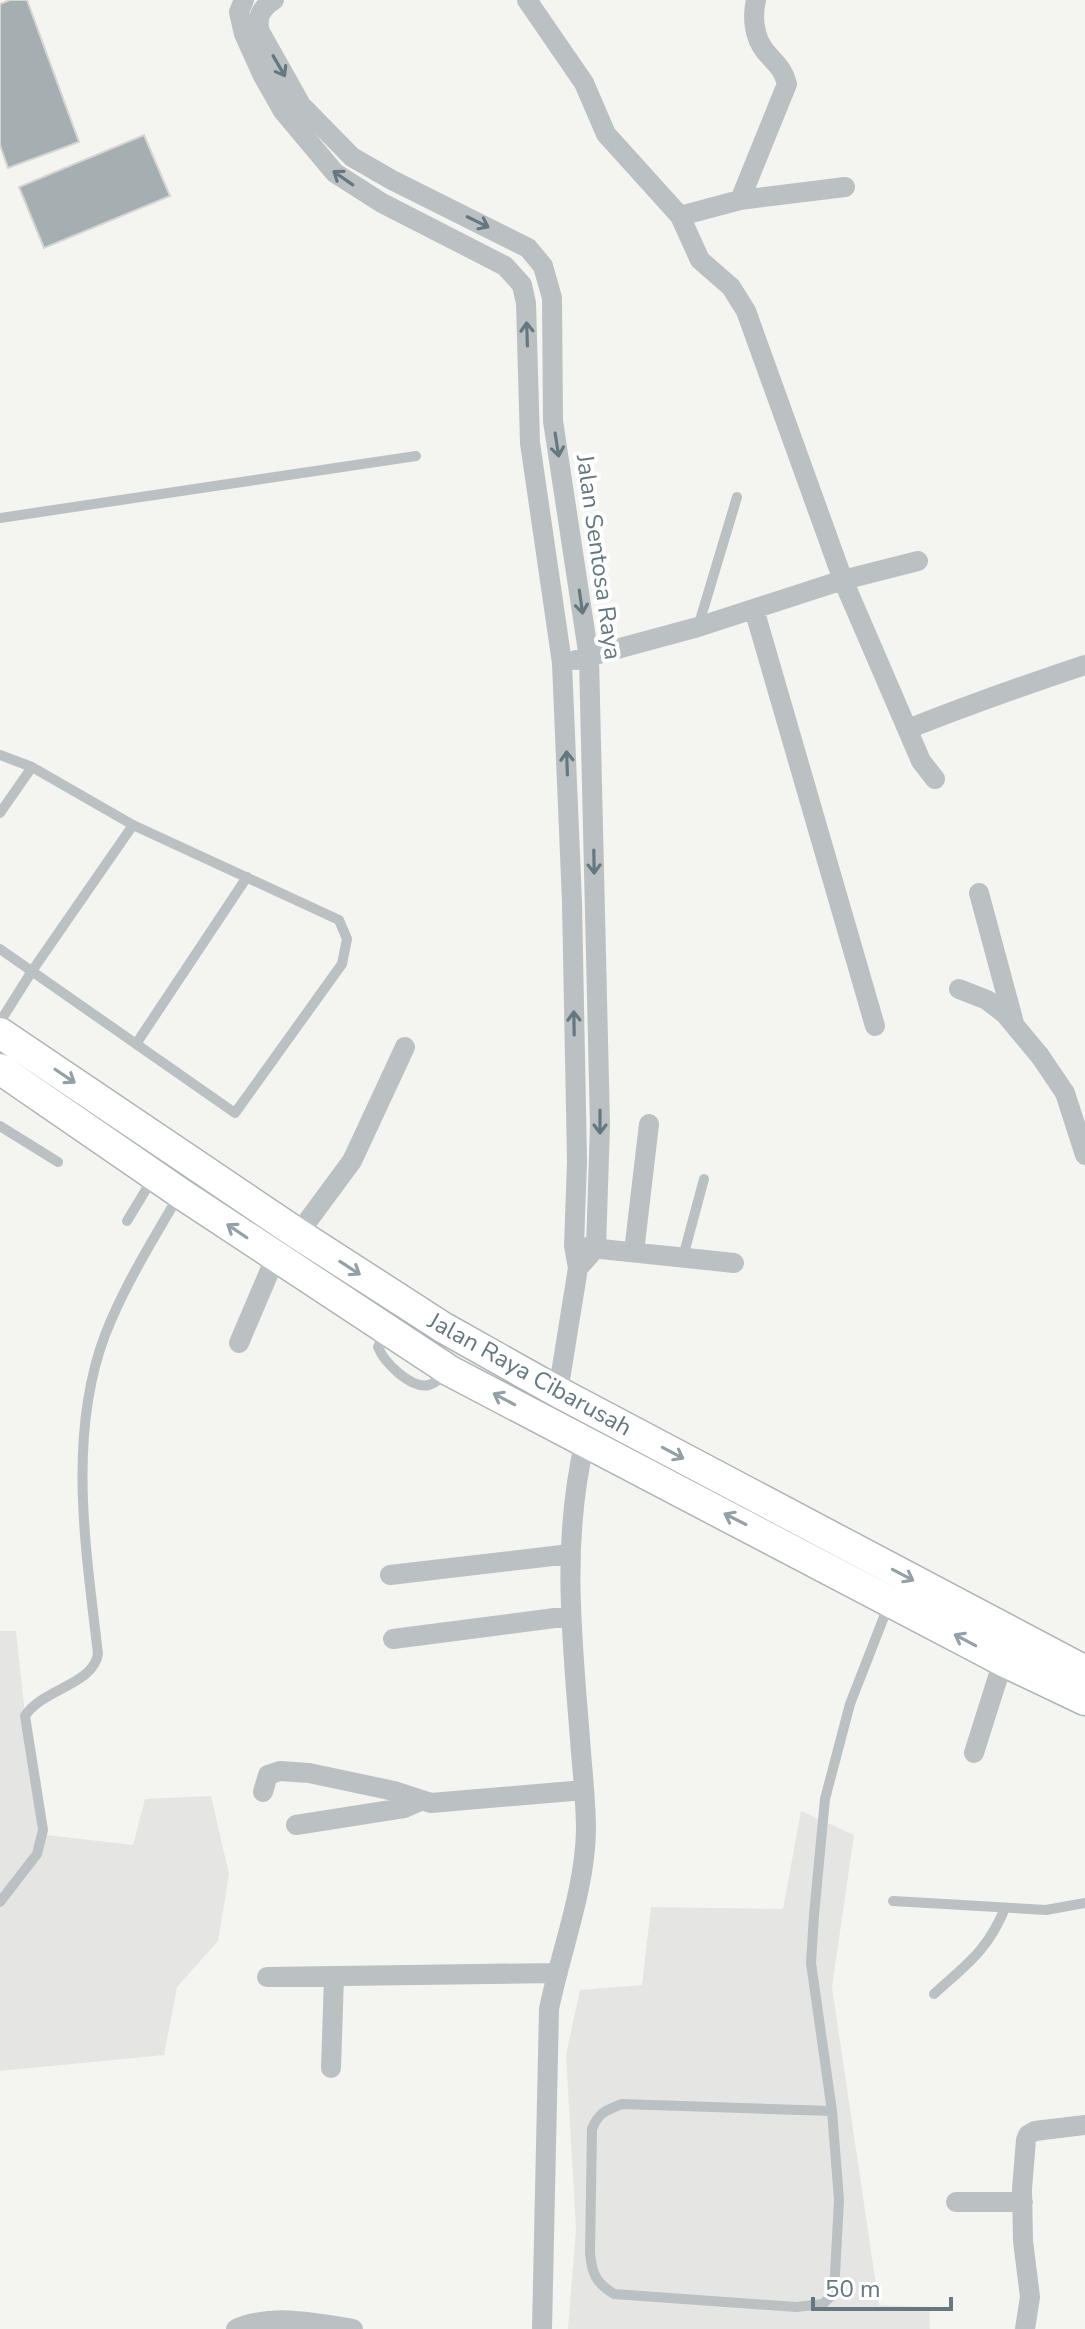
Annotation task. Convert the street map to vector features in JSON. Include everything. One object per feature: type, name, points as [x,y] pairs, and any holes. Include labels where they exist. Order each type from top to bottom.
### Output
[{"type":"main road","name":"Jalan Raya Cibarusah","points":[[0,1033],[298,1234],[444,1328],[558,1392],[1085,1671]]},
{"type":"main road","name":"Jalan Raya Cibarusah","points":[[0,1069],[180,1193],[450,1371],[1003,1661],[1085,1700]]},
{"type":"street","points":[[244,0],[239,12],[244,34],[262,74],[283,111],[335,173],[382,203],[505,266],[522,285],[526,303],[530,443],[562,663],[572,902],[577,1161],[574,1246],[578,1268],[558,1392]]},
{"type":"street","name":"Jalan Sentosa Raya","points":[[274,0],[264,5],[259,15],[260,32],[301,105],[352,157],[528,248],[543,266],[552,298],[553,421],[589,658],[600,1125],[596,1248]]},
{"type":"street","points":[[527,0],[584,83],[606,134],[680,216],[700,260],[731,287],[752,322],[843,580],[921,761],[935,779]]},
{"type":"street","points":[[740,200],[787,84],[779,64],[763,50],[754,26],[756,0]]},
{"type":"street","points":[[680,216],[740,200],[845,187]]},
{"type":"street","points":[[562,663],[698,627],[843,580],[918,561]]},
{"type":"street","points":[[754,609],[875,1026]]},
{"type":"street","points":[[908,729],[1085,665]]},
{"type":"street","points":[[979,893],[1014,1023]]},
{"type":"street","points":[[959,989],[987,1000],[1014,1023],[1065,1093],[1085,1155]]},
{"type":"street","points":[[298,1234],[352,1161],[405,1047]]},
{"type":"street","points":[[634,1252],[649,1124]]},
{"type":"street","points":[[574,1246],[734,1263]]},
{"type":"street","points":[[578,1268],[596,1248]]},
{"type":"street","points":[[239,1343],[276,1256]]},
{"type":"street","points":[[542,2329],[549,2009],[555,1973],[580,1883],[586,1835],[570,1616],[572,1505],[585,1441]]},
{"type":"street","points":[[390,1575],[570,1554]]},
{"type":"street","points":[[393,1639],[570,1616]]},
{"type":"street","points":[[974,1753],[1003,1661]]},
{"type":"street","points":[[263,1792],[268,1775],[280,1771],[323,1776],[394,1791],[420,1801],[441,1803],[584,1790]]},
{"type":"street","points":[[296,1825],[404,1808],[420,1801]]},
{"type":"street","points":[[267,1977],[555,1973]]},
{"type":"street","points":[[331,2068],[334,1977]]},
{"type":"street","points":[[1025,2329],[1030,2286],[1023,2241],[1028,2135],[1035,2131],[1085,2125]]},
{"type":"street","points":[[956,2202],[1023,2202]]},
{"type":"street","points":[[236,2329],[267,2320],[353,2329]]},
{"type":"lane","points":[[0,518],[416,456]]},
{"type":"lane","points":[[698,627],[737,497]]},
{"type":"lane","points":[[0,755],[32,767],[133,825],[339,920],[347,939],[342,964],[235,1113],[0,949]]},
{"type":"lane","points":[[0,813],[32,767]]},
{"type":"lane","points":[[0,1022],[133,825]]},
{"type":"lane","points":[[136,1044],[247,877]]},
{"type":"lane","points":[[0,1126],[58,1162]]},
{"type":"lane","points":[[127,1221],[154,1175]]},
{"type":"lane","points":[[683,1257],[704,1179]]},
{"type":"lane","points":[[0,1902],[37,1854],[43,1830],[25,1716],[32,1706],[89,1673],[97,1662],[85,1553],[83,1465],[85,1428],[97,1361],[105,1334],[134,1274],[180,1193]]},
{"type":"lane","points":[[832,2111],[622,2104],[605,2110],[592,2129],[590,2253],[592,2271],[600,2285],[614,2294],[796,2307],[823,2304],[834,2293],[839,2200],[832,2111],[811,1963],[822,1821],[850,1704],[890,1600]]},
{"type":"lane","points":[[893,1901],[1046,1910],[1085,1903]]},
{"type":"lane","points":[[934,1994],[981,1952],[995,1934],[1005,1908]]},
{"type":"shaded area","points":[[0,1631],[16,1631],[38,1834],[133,1845],[145,1799],[211,1796],[229,1874],[218,1941],[177,1987],[164,2055],[0,2071]]},
{"type":"shaded area","points":[[801,1811],[854,1835],[832,1987],[879,2305],[929,2307],[930,2329],[568,2329],[576,2229],[566,2055],[580,1990],[642,1985],[651,1907],[783,1909]]},
{"type":"building","points":[[10,0],[27,0],[79,142],[8,168],[0,145],[0,4]]},
{"type":"building","points":[[144,135],[170,196],[44,248],[19,187]]}]
